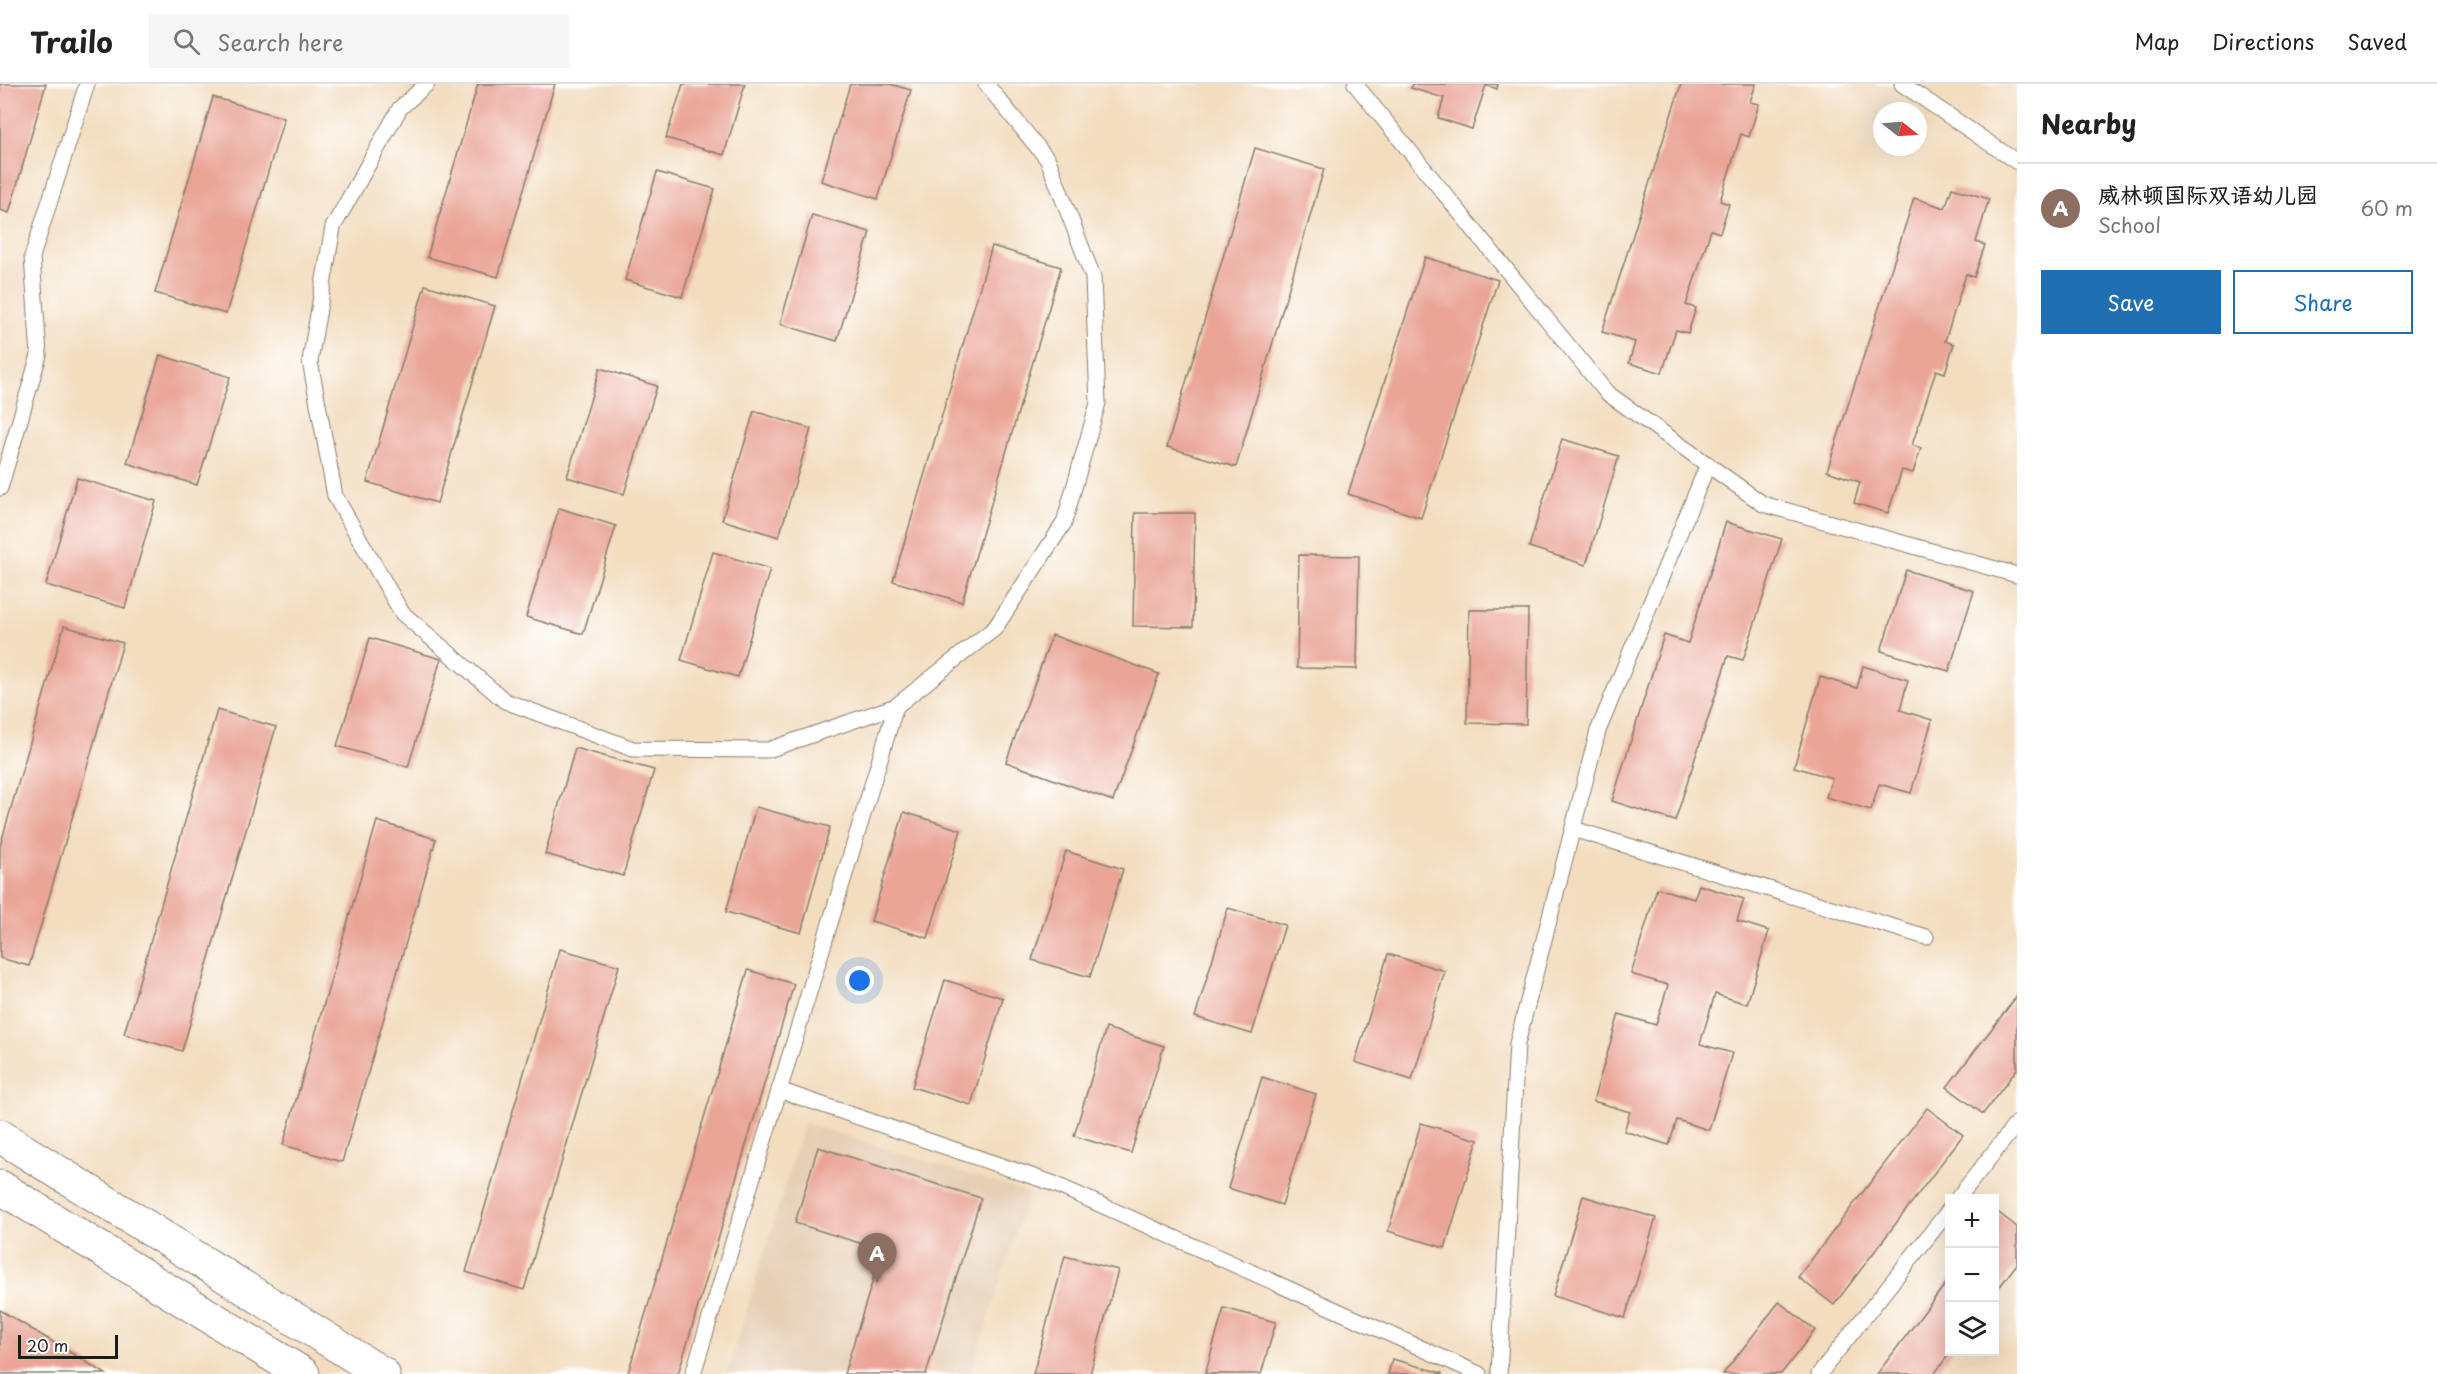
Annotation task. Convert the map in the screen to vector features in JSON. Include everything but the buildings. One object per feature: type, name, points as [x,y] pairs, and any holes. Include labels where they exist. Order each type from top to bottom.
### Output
[{"type":"street","points":[[0,1136],[383,1374]]},
{"type":"street","points":[[0,1187],[303,1374]]},
{"type":"lane","points":[[0,488],[39,356],[32,257],[87,84]]},
{"type":"lane","points":[[428,84],[400,108],[333,227],[310,361],[335,496],[402,613],[505,701],[633,749],[768,750],[896,706],[995,628],[1065,523],[1098,403],[1092,277],[1048,160],[986,84]]},
{"type":"lane","points":[[1354,84],[1607,393],[1763,504],[2017,575]]},
{"type":"lane","points":[[1902,84],[2017,162]]},
{"type":"lane","points":[[1499,1374],[1517,1044],[1598,731],[1708,464]]},
{"type":"lane","points":[[693,1374],[896,706]]},
{"type":"lane","points":[[1573,829],[1926,937]]},
{"type":"lane","points":[[779,1090],[1052,1183],[1479,1374]]},
{"type":"lane","points":[[1961,1194],[2017,1123]]},
{"type":"lane","points":[[1819,1374],[1945,1215]]},
{"type":"shaded area","points":[[804,1123],[1028,1193],[971,1374],[727,1374]]},
{"type":"place","name":"威林顿国际双语幼儿园","points":[[877,1283]]}]
